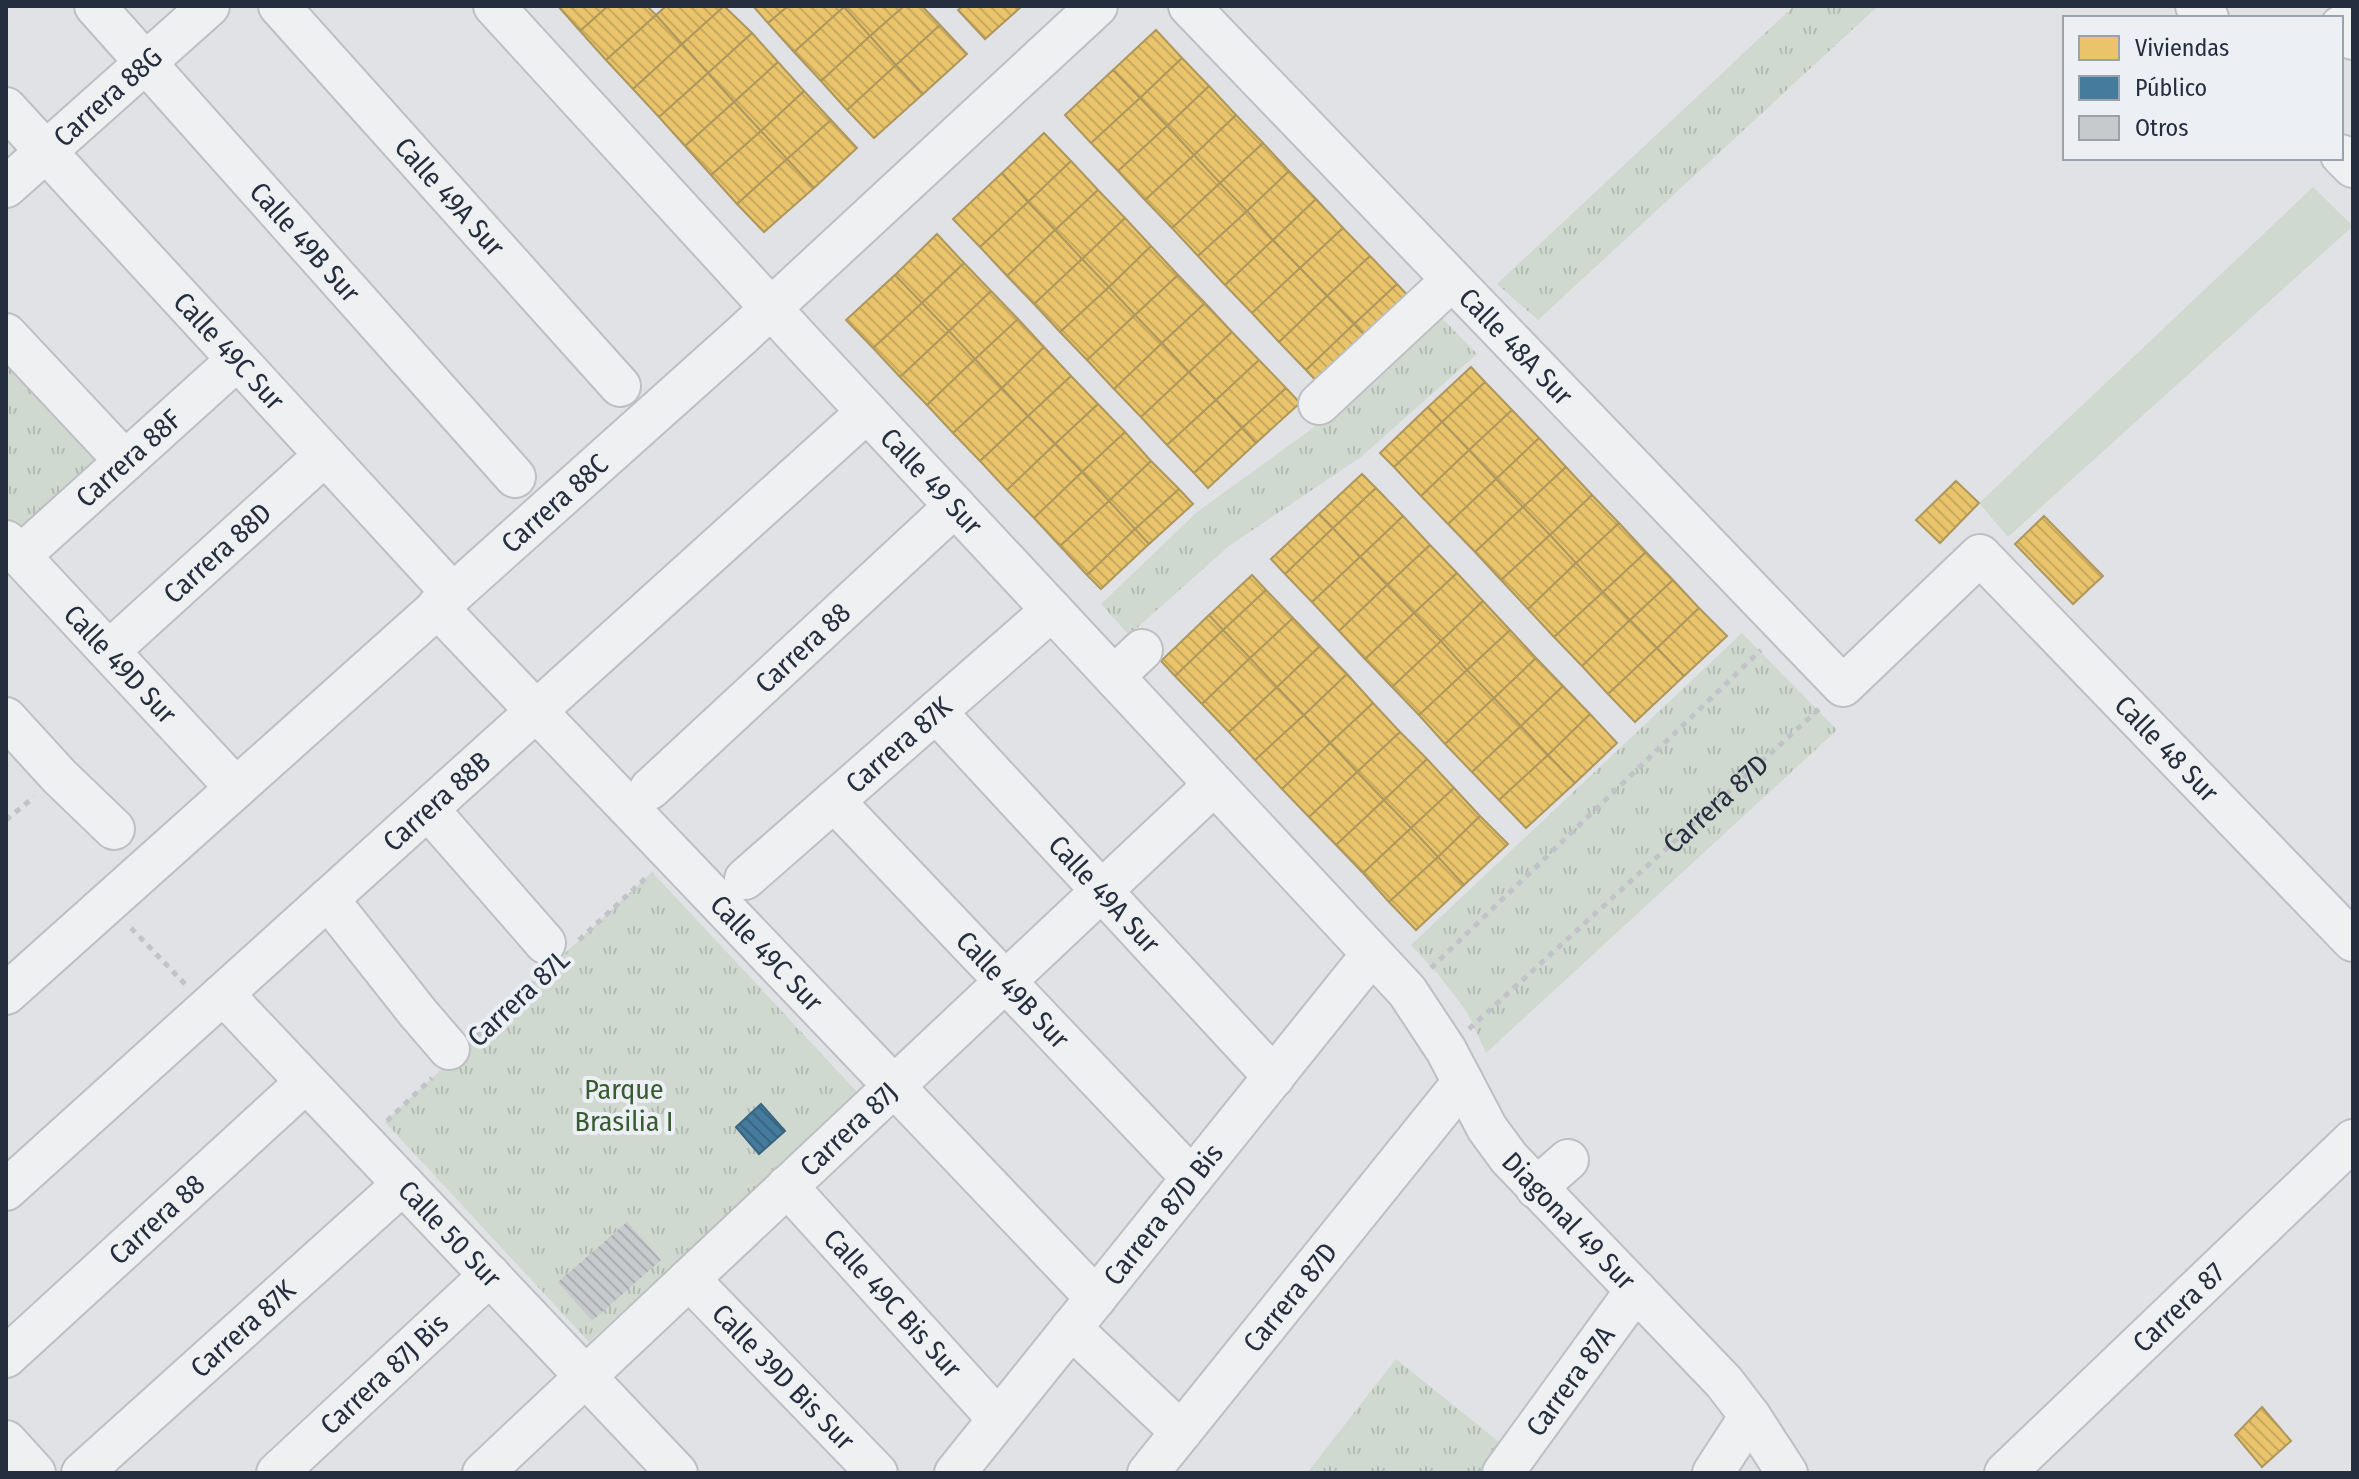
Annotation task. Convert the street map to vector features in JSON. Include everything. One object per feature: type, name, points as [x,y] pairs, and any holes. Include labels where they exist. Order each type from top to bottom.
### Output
[{"type":"street","name":"Calle 49B Sur","points":[[95,6],[515,477]]},
{"type":"street","name":"Carrera 88G","points":[[6,187],[209,6]]},
{"type":"street","name":"Calle 49A Sur","points":[[279,6],[620,386]]},
{"type":"street","name":"Calle 49 Sur","points":[[494,6],[1372,954]]},
{"type":"street","name":"Carrera 88C","points":[[6,994],[771,308],[1097,6]]},
{"type":"street","name":"Calle 48A Sur","points":[[1189,6],[1843,686]]},
{"type":"street","name":"Calle 49C Sur","points":[[6,108],[325,455],[536,711],[894,1086],[1181,1432]]},
{"type":"street","points":[[1319,404],[1452,280]]},
{"type":"street","points":[[6,334],[125,461]]},
{"type":"street","name":"Carrera 88F","points":[[13,549],[125,461],[237,360]]},
{"type":"street","name":"Carrera 88B","points":[[6,1190],[867,412]]},
{"type":"street","name":"Carrera 88D","points":[[109,651],[325,455]]},
{"type":"street","name":"Carrera 88","points":[[650,789],[955,506]]},
{"type":"street","name":"Calle 49D Sur","points":[[13,549],[236,788]]},
{"type":"street","name":"Calle 48 Sur","points":[[1843,686],[1980,555],[2353,941]]},
{"type":"street","name":"Carrera 87K","points":[[745,879],[1052,610]]},
{"type":"street","points":[[1116,679],[1142,650]]},
{"type":"street","name":"Calle 49A Sur","points":[[936,712],[1274,1077]]},
{"type":"street","points":[[6,718],[59,776],[114,829]]},
{"type":"street","name":"Carrera 87J","points":[[483,1473],[1214,785]]},
{"type":"street","name":"Calle 49B Sur","points":[[834,801],[1192,1178]]},
{"type":"street","points":[[428,809],[555,953]]},
{"type":"street","points":[[328,899],[450,1056]]},
{"type":"street","name":"Diagonal 49 Sur","points":[[1372,954],[1407,991],[1455,1066],[1487,1128],[1536,1188],[1704,1359],[1750,1416],[1787,1473]]},
{"type":"street","name":"Carrera 87D Bis","points":[[955,1473],[1372,954]]},
{"type":"street","name":"Calle 50 Sur","points":[[215,1001],[306,1082],[677,1473]]},
{"type":"street","name":"Carrera 87D","points":[[1148,1473],[1455,1066]]},
{"type":"street","name":"Carrera 88","points":[[6,1357],[306,1082]]},
{"type":"street","name":"Carrera 87","points":[[2005,1473],[2353,1140]]},
{"type":"street","points":[[1536,1188],[1568,1160]]},
{"type":"street","name":"Carrera 87K","points":[[82,1473],[403,1184]]},
{"type":"street","name":"Calle 49C Bis Sur","points":[[787,1186],[998,1419]]},
{"type":"street","name":"Carrera 87J Bis","points":[[277,1473],[490,1275]]},
{"type":"street","name":"Calle 39D Bis Sur","points":[[689,1279],[877,1473]]},
{"type":"street","name":"Carrera 87A","points":[[1503,1473],[1636,1290]]},
{"type":"street","points":[[1713,1473],[1750,1416]]},
{"type":"street","points":[[6,1441],[35,1473]]},
{"type":"path","points":[[1407,991],[1785,627]]},
{"type":"path","name":"Carrera 87D","points":[[1455,1066],[1843,686]]},
{"type":"path","name":"Carrera 87L","points":[[363,1142],[555,953],[672,854]]},
{"type":"path","points":[[120,917],[215,1001]]},
{"type":"green space","points":[[1794,6],[1878,6],[1538,320],[1497,284]]},
{"type":"green space","points":[[2313,187],[2353,226],[2008,537],[1979,503]]},
{"type":"green space","points":[[1440,316],[1477,354],[1361,457],[1229,546],[1129,635],[1101,604],[1197,512],[1324,420]]},
{"type":"green space","points":[[6,348],[106,459],[21,536],[6,519]]},
{"type":"green space","points":[[1742,633],[1837,730],[1486,1053],[1467,1012],[1411,945]]},
{"type":"green space","name":"Parque Brasilia I","points":[[652,872],[859,1094],[589,1342],[385,1122]]},
{"type":"green space","points":[[1396,1359],[1504,1446],[1485,1473],[1307,1473]]},
{"type":"building: Viviendas","points":[[558,6],[608,6],[580,31]]},
{"type":"building: Viviendas","points":[[608,6],[647,6],[656,15],[606,60],[580,31]]},
{"type":"building: Viviendas","points":[[666,6],[724,6],[682,44],[656,15]]},
{"type":"building: Viviendas","points":[[724,6],[752,33],[708,73],[682,44]]},
{"type":"building: Viviendas","points":[[753,6],[788,6],[768,23]]},
{"type":"building: Viviendas","points":[[788,6],[844,7],[794,52],[768,23]]},
{"type":"building: Viviendas","points":[[846,6],[904,6],[870,36]]},
{"type":"building: Viviendas","points":[[904,6],[922,6],[940,25],[896,65],[870,36]]},
{"type":"building: Viviendas","points":[[963,6],[1022,6],[985,39],[958,10]]},
{"type":"building: Viviendas","points":[[844,7],[870,36],[821,81],[794,52]]},
{"type":"building: Viviendas","points":[[656,15],[682,44],[633,89],[606,60]]},
{"type":"building: Viviendas","points":[[940,25],[967,54],[923,94],[896,65]]},
{"type":"building: Viviendas","points":[[1156,30],[1182,58],[1140,98],[1113,70]]},
{"type":"building: Viviendas","points":[[752,33],[778,62],[734,102],[708,73]]},
{"type":"building: Viviendas","points":[[870,36],[896,65],[847,110],[821,81]]},
{"type":"building: Viviendas","points":[[682,44],[708,73],[659,117],[633,89]]},
{"type":"building: Viviendas","points":[[1182,58],[1209,86],[1167,126],[1140,98]]},
{"type":"building: Viviendas","points":[[778,62],[804,91],[761,131],[734,102]]},
{"type":"building: Viviendas","points":[[896,65],[923,94],[874,138],[847,110]]},
{"type":"building: Viviendas","points":[[1113,70],[1140,98],[1091,143],[1065,115]]},
{"type":"building: Viviendas","points":[[708,73],[734,102],[685,146],[659,117]]},
{"type":"building: Viviendas","points":[[1209,86],[1236,115],[1194,155],[1167,126]]},
{"type":"building: Viviendas","points":[[804,91],[831,120],[787,159],[761,131]]},
{"type":"building: Viviendas","points":[[1140,98],[1167,126],[1118,171],[1091,143]]},
{"type":"building: Viviendas","points":[[734,102],[761,131],[711,175],[685,146]]},
{"type":"building: Viviendas","points":[[1236,115],[1263,143],[1220,183],[1194,155]]},
{"type":"building: Viviendas","points":[[831,120],[857,148],[814,188],[787,159]]},
{"type":"building: Viviendas","points":[[1167,126],[1194,155],[1145,200],[1118,171]]},
{"type":"building: Viviendas","points":[[761,131],[787,159],[737,204],[711,175]]},
{"type":"building: Viviendas","points":[[1044,133],[1071,161],[1028,202],[1002,173]]},
{"type":"building: Viviendas","points":[[1263,143],[1289,171],[1247,211],[1220,183]]},
{"type":"building: Viviendas","points":[[1194,155],[1220,183],[1172,228],[1145,200]]},
{"type":"building: Viviendas","points":[[787,159],[814,188],[764,232],[737,204]]},
{"type":"building: Viviendas","points":[[1071,161],[1098,190],[1055,230],[1028,202]]},
{"type":"building: Viviendas","points":[[1289,171],[1316,199],[1273,240],[1247,211]]},
{"type":"building: Viviendas","points":[[1002,173],[1028,202],[980,247],[953,219]]},
{"type":"building: Viviendas","points":[[1220,183],[1247,211],[1198,256],[1172,228]]},
{"type":"building: Viviendas","points":[[1098,190],[1125,218],[1082,259],[1055,230]]},
{"type":"building: Viviendas","points":[[1316,199],[1343,228],[1300,268],[1273,240]]},
{"type":"building: Viviendas","points":[[1028,202],[1055,230],[1007,276],[980,247]]},
{"type":"building: Viviendas","points":[[1247,211],[1273,240],[1225,285],[1198,256]]},
{"type":"building: Viviendas","points":[[1125,218],[1151,246],[1109,287],[1082,259]]},
{"type":"building: Viviendas","points":[[1343,228],[1370,256],[1327,296],[1300,268]]},
{"type":"building: Viviendas","points":[[1055,230],[1082,259],[1034,304],[1007,276]]},
{"type":"building: Viviendas","points":[[937,234],[964,263],[922,303],[895,275]]},
{"type":"building: Viviendas","points":[[1273,240],[1300,268],[1252,313],[1225,285]]},
{"type":"building: Viviendas","points":[[1151,246],[1178,275],[1135,315],[1109,287]]},
{"type":"building: Viviendas","points":[[1370,256],[1397,284],[1354,324],[1327,296]]},
{"type":"building: Viviendas","points":[[1082,259],[1109,287],[1060,332],[1034,304]]},
{"type":"building: Viviendas","points":[[964,263],[991,291],[949,331],[922,303]]},
{"type":"building: Viviendas","points":[[1300,268],[1327,296],[1279,342],[1252,313]]},
{"type":"building: Viviendas","points":[[895,275],[922,303],[873,348],[846,320]]},
{"type":"building: Viviendas","points":[[1178,275],[1205,303],[1162,343],[1135,315]]},
{"type":"building: Viviendas","points":[[1397,284],[1411,299],[1368,339],[1354,324]]},
{"type":"building: Viviendas","points":[[1109,287],[1135,315],[1087,360],[1060,332]]},
{"type":"building: Viviendas","points":[[991,291],[1018,319],[975,359],[949,331]]},
{"type":"building: Viviendas","points":[[1327,296],[1354,324],[1306,370],[1279,342]]},
{"type":"building: Viviendas","points":[[922,303],[949,331],[900,377],[873,348]]},
{"type":"building: Viviendas","points":[[1205,303],[1232,332],[1189,372],[1162,343]]},
{"type":"building: Viviendas","points":[[1135,315],[1162,343],[1114,389],[1087,360]]},
{"type":"building: Viviendas","points":[[1018,319],[1044,347],[1002,388],[975,359]]},
{"type":"building: Viviendas","points":[[1354,324],[1368,339],[1320,385],[1306,370]]},
{"type":"building: Viviendas","points":[[949,331],[975,359],[927,405],[900,377]]},
{"type":"building: Viviendas","points":[[1232,332],[1259,360],[1216,400],[1189,372]]},
{"type":"building: Viviendas","points":[[1162,343],[1189,372],[1141,417],[1114,389]]},
{"type":"building: Viviendas","points":[[1044,347],[1071,376],[1028,416],[1002,388]]},
{"type":"building: Viviendas","points":[[975,359],[1002,388],[953,433],[927,405]]},
{"type":"building: Viviendas","points":[[1259,360],[1286,388],[1242,428],[1216,400]]},
{"type":"building: Viviendas","points":[[1471,367],[1485,382],[1442,422],[1428,407]]},
{"type":"building: Viviendas","points":[[1189,372],[1216,400],[1167,445],[1141,417]]},
{"type":"building: Viviendas","points":[[1071,376],[1098,404],[1055,444],[1028,416]]},
{"type":"building: Viviendas","points":[[1485,382],[1512,410],[1469,450],[1442,422]]},
{"type":"building: Viviendas","points":[[1002,388],[1028,416],[980,461],[953,433]]},
{"type":"building: Viviendas","points":[[1286,388],[1300,403],[1256,443],[1242,428]]},
{"type":"building: Viviendas","points":[[1216,400],[1242,428],[1194,473],[1167,445]]},
{"type":"building: Viviendas","points":[[1098,404],[1125,432],[1082,472],[1055,444]]},
{"type":"building: Viviendas","points":[[1428,407],[1442,422],[1394,467],[1380,453]]},
{"type":"building: Viviendas","points":[[1512,410],[1539,438],[1496,479],[1469,450]]},
{"type":"building: Viviendas","points":[[1028,416],[1055,444],[1007,490],[980,461]]},
{"type":"building: Viviendas","points":[[1442,422],[1469,450],[1421,496],[1394,467]]},
{"type":"building: Viviendas","points":[[1242,428],[1256,443],[1208,488],[1194,473]]},
{"type":"building: Viviendas","points":[[1125,432],[1151,461],[1109,501],[1082,472]]},
{"type":"building: Viviendas","points":[[1539,438],[1566,467],[1523,507],[1496,479]]},
{"type":"building: Viviendas","points":[[1055,444],[1082,472],[1034,518],[1007,490]]},
{"type":"building: Viviendas","points":[[1469,450],[1496,479],[1448,524],[1421,496]]},
{"type":"building: Viviendas","points":[[1151,461],[1179,489],[1135,529],[1109,501]]},
{"type":"building: Viviendas","points":[[1566,467],[1592,495],[1550,535],[1523,507]]},
{"type":"building: Viviendas","points":[[1082,472],[1109,501],[1060,546],[1034,518]]},
{"type":"building: Viviendas","points":[[1362,474],[1376,488],[1333,528],[1319,514]]},
{"type":"building: Viviendas","points":[[1496,479],[1523,507],[1475,552],[1448,524]]},
{"type":"building: Viviendas","points":[[1956,481],[1979,503],[1940,543],[1916,520]]},
{"type":"building: Viviendas","points":[[1376,488],[1403,516],[1360,557],[1333,528]]},
{"type":"building: Viviendas","points":[[1179,489],[1193,504],[1149,544],[1135,529]]},
{"type":"building: Viviendas","points":[[1592,495],[1619,523],[1576,563],[1550,535]]},
{"type":"building: Viviendas","points":[[1109,501],[1135,529],[1087,575],[1060,546]]},
{"type":"building: Viviendas","points":[[1523,507],[1550,535],[1501,580],[1475,552]]},
{"type":"building: Viviendas","points":[[1319,514],[1333,528],[1285,574],[1271,559]]},
{"type":"building: Viviendas","points":[[1403,516],[1430,545],[1387,585],[1360,557]]},
{"type":"building: Viviendas","points":[[2044,516],[2103,576],[2073,604],[2015,544]]},
{"type":"building: Viviendas","points":[[1619,523],[1646,552],[1603,592],[1576,563]]},
{"type":"building: Viviendas","points":[[1333,528],[1360,557],[1312,602],[1285,574]]},
{"type":"building: Viviendas","points":[[1135,529],[1149,544],[1101,589],[1087,575]]},
{"type":"building: Viviendas","points":[[1550,535],[1576,563],[1528,609],[1501,580]]},
{"type":"building: Viviendas","points":[[1430,545],[1457,573],[1414,613],[1387,585]]},
{"type":"building: Viviendas","points":[[1646,552],[1673,580],[1630,620],[1603,592]]},
{"type":"building: Viviendas","points":[[1360,557],[1387,585],[1339,631],[1312,602]]},
{"type":"building: Viviendas","points":[[1576,563],[1603,592],[1554,637],[1528,609]]},
{"type":"building: Viviendas","points":[[1457,573],[1483,601],[1441,641],[1414,613]]},
{"type":"building: Viviendas","points":[[1252,575],[1266,590],[1223,630],[1209,615]]},
{"type":"building: Viviendas","points":[[1673,580],[1699,608],[1657,648],[1630,620]]},
{"type":"building: Viviendas","points":[[1387,585],[1414,613],[1365,659],[1339,631]]},
{"type":"building: Viviendas","points":[[1266,590],[1293,618],[1250,658],[1223,630]]},
{"type":"building: Viviendas","points":[[1603,592],[1630,620],[1582,666],[1554,637]]},
{"type":"building: Viviendas","points":[[1483,601],[1510,630],[1467,670],[1441,641]]},
{"type":"building: Viviendas","points":[[1699,608],[1727,636],[1684,676],[1657,648]]},
{"type":"building: Viviendas","points":[[1414,613],[1441,641],[1392,687],[1365,659]]},
{"type":"building: Viviendas","points":[[1209,615],[1223,630],[1175,676],[1161,661]]},
{"type":"building: Viviendas","points":[[1293,618],[1320,646],[1277,687],[1250,658]]},
{"type":"building: Viviendas","points":[[1630,620],[1657,648],[1608,694],[1582,666]]},
{"type":"building: Viviendas","points":[[1223,630],[1250,658],[1202,704],[1175,676]]},
{"type":"building: Viviendas","points":[[1510,630],[1536,658],[1494,698],[1467,670]]},
{"type":"building: Viviendas","points":[[1441,641],[1467,670],[1419,715],[1392,687]]},
{"type":"building: Viviendas","points":[[1320,646],[1347,674],[1304,715],[1277,687]]},
{"type":"building: Viviendas","points":[[1657,648],[1684,676],[1635,722],[1608,694]]},
{"type":"building: Viviendas","points":[[1250,658],[1277,687],[1229,732],[1202,704]]},
{"type":"building: Viviendas","points":[[1536,658],[1563,686],[1521,726],[1494,698]]},
{"type":"building: Viviendas","points":[[1467,670],[1494,698],[1445,744],[1419,715]]},
{"type":"building: Viviendas","points":[[1347,674],[1373,703],[1330,743],[1304,715]]},
{"type":"building: Viviendas","points":[[1563,686],[1590,714],[1548,755],[1521,726]]},
{"type":"building: Viviendas","points":[[1277,687],[1304,715],[1255,760],[1229,732]]},
{"type":"building: Viviendas","points":[[1494,698],[1521,726],[1472,772],[1445,744]]},
{"type":"building: Viviendas","points":[[1373,703],[1400,732],[1357,772],[1330,743]]},
{"type":"building: Viviendas","points":[[1590,714],[1617,743],[1575,783],[1548,755]]},
{"type":"building: Viviendas","points":[[1304,715],[1330,743],[1282,789],[1255,760]]},
{"type":"building: Viviendas","points":[[1521,726],[1548,755],[1499,800],[1472,772]]},
{"type":"building: Viviendas","points":[[1400,732],[1427,759],[1384,800],[1357,772]]},
{"type":"building: Viviendas","points":[[1330,743],[1357,772],[1309,817],[1282,789]]},
{"type":"building: Viviendas","points":[[1548,755],[1575,783],[1526,828],[1499,800]]},
{"type":"building: Viviendas","points":[[1427,759],[1454,788],[1411,828],[1384,800]]},
{"type":"building: Viviendas","points":[[1357,772],[1384,800],[1336,845],[1309,817]]},
{"type":"building: Viviendas","points":[[1454,788],[1480,816],[1438,857],[1411,828]]},
{"type":"building: Viviendas","points":[[1384,800],[1411,828],[1363,873],[1336,845]]},
{"type":"building: Viviendas","points":[[1480,816],[1508,844],[1464,885],[1438,857]]},
{"type":"building: Viviendas","points":[[1411,828],[1438,857],[1389,902],[1363,873]]},
{"type":"building: Viviendas","points":[[1438,857],[1464,885],[1416,930],[1389,902]]},
{"type":"building: Viviendas","points":[[2262,1407],[2291,1441],[2262,1467],[2235,1435]]},
{"type":"building: Público","points":[[761,1104],[785,1131],[759,1154],[736,1127]]},
{"type":"building: Otros","points":[[627,1222],[661,1260],[592,1321],[558,1282]]}]
